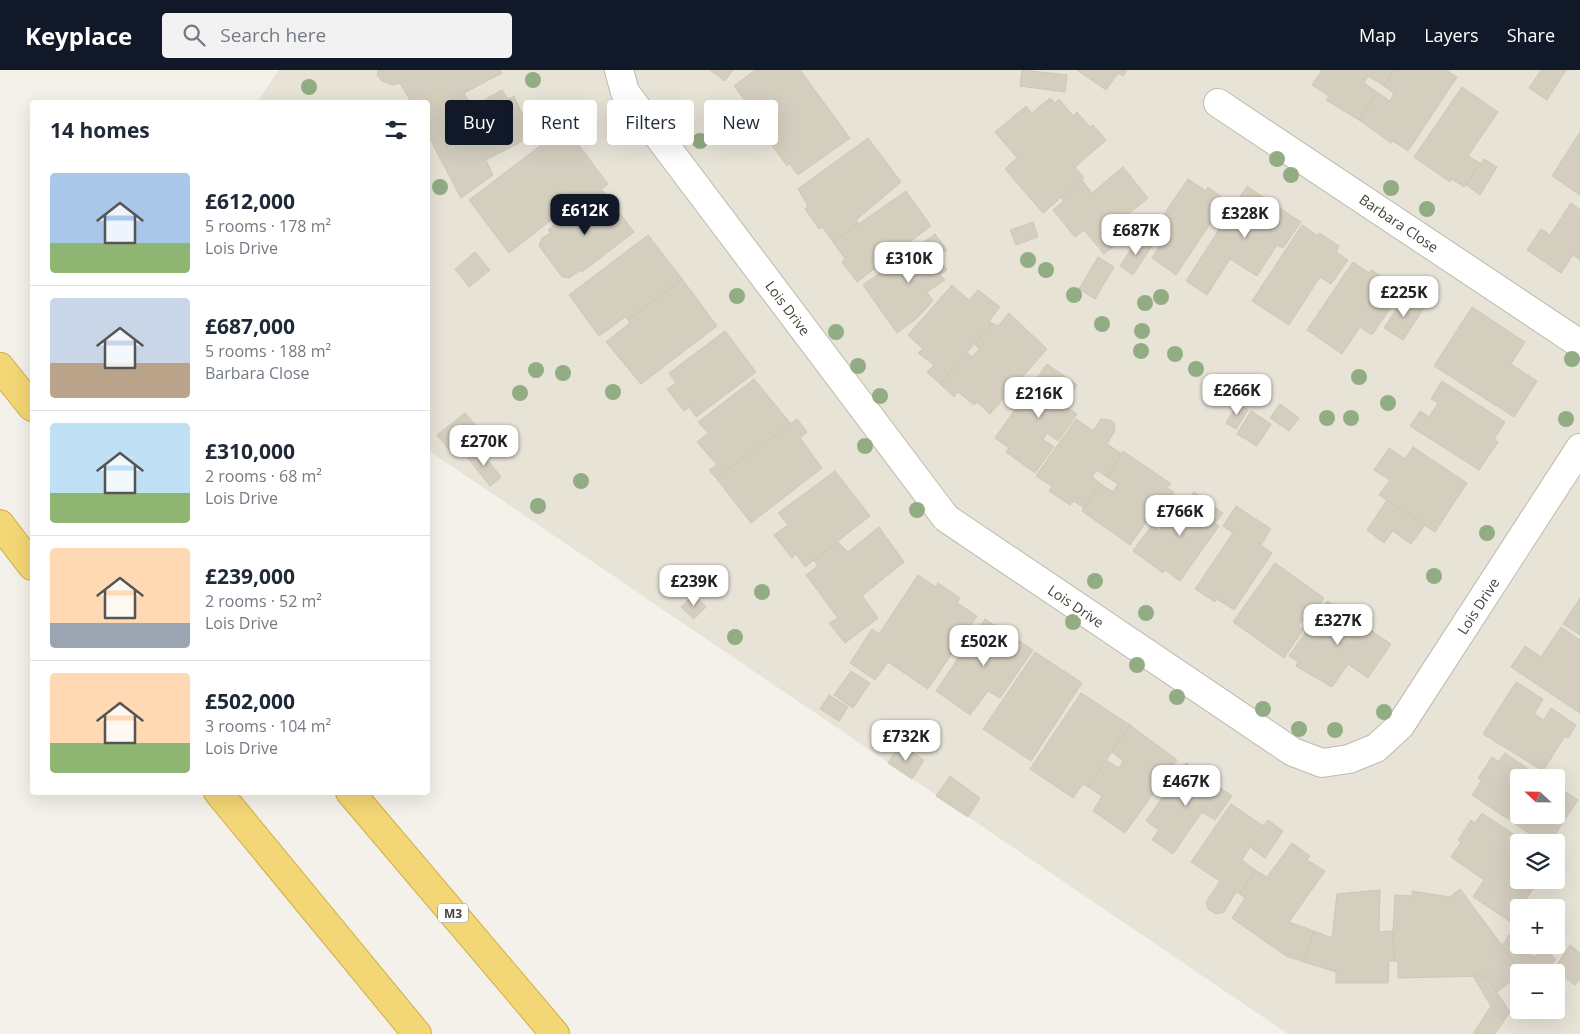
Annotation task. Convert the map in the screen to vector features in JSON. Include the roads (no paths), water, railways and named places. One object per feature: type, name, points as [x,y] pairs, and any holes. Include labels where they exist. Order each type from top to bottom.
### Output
[{"type":"highway","points":[[0,367],[30,404]]},
{"type":"highway","points":[[0,524],[30,563]]},
{"type":"highway","points":[[220,795],[417,1034]]},
{"type":"highway","name":"M3","points":[[353,795],[554,1034]]},
{"type":"street","name":"Lois Drive","points":[[619,70],[625,92],[946,518],[1293,752],[1322,763],[1349,759],[1376,748],[1400,726],[1580,448]]},
{"type":"street","name":"Barbara Close","points":[[1218,103],[1580,344]]}]
